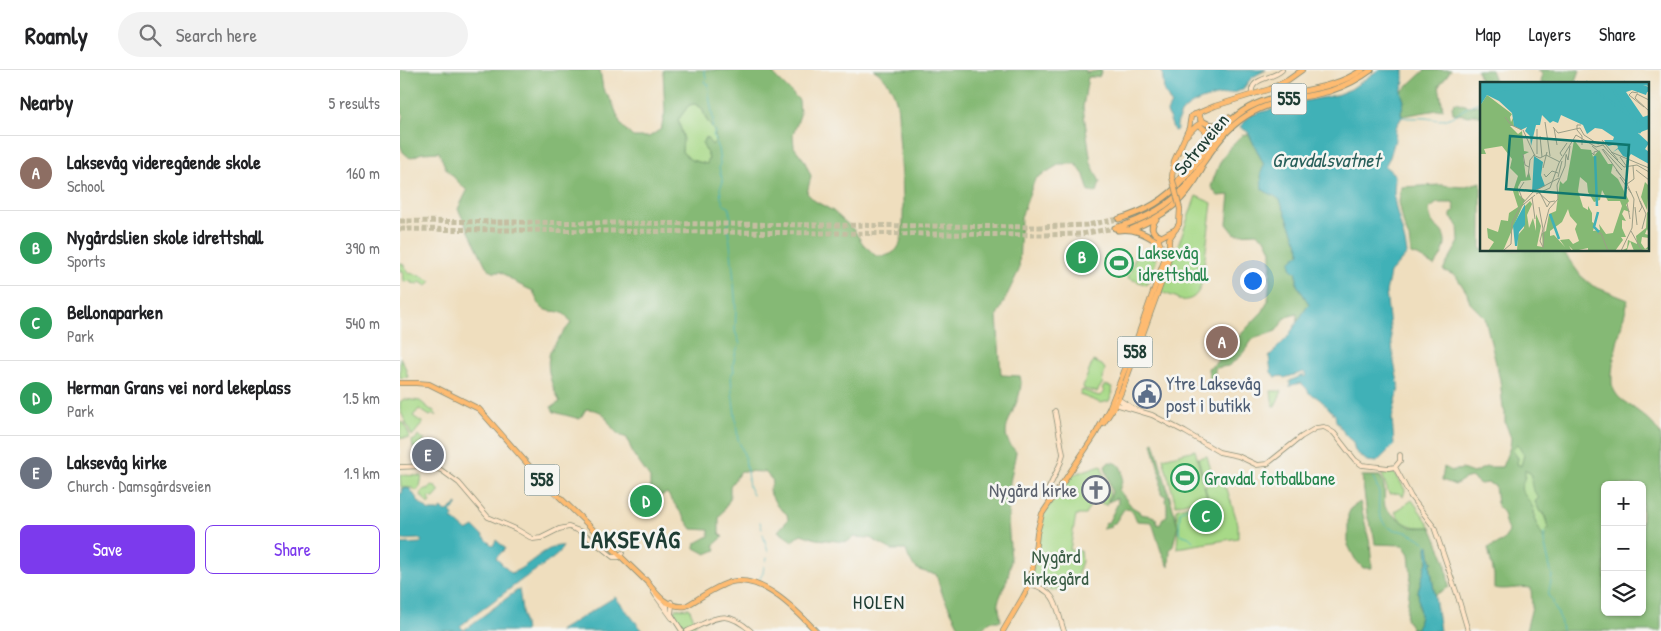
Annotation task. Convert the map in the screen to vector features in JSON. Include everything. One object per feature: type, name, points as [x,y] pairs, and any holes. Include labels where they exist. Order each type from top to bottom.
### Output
[{"type":"highway","name":"Sotraveien","points":[[1119,219],[1144,210],[1161,200],[1185,179],[1217,134],[1236,116],[1254,105],[1272,98],[1334,84],[1362,70]]},
{"type":"highway","name":"Sotraveien","points":[[1132,230],[1116,229],[1144,218],[1170,202],[1187,184],[1231,127],[1257,110],[1280,102],[1340,88],[1371,70]]},
{"type":"highway","name":"555","points":[[1199,122],[1208,125],[1219,124],[1244,108],[1254,105]]},
{"type":"highway","name":"555","points":[[1161,200],[1179,180],[1205,144],[1206,131],[1199,122]]},
{"type":"highway","name":"555","points":[[1132,230],[1156,219],[1184,196],[1199,175],[1216,144]]},
{"type":"highway","points":[[1156,219],[1152,224],[1152,230],[1161,240]]},
{"type":"highway","name":"555","points":[[1132,230],[1161,240]]},
{"type":"main road","points":[[1190,122],[1192,125],[1199,122],[1195,114],[1265,92],[1282,84],[1302,70]]},
{"type":"main road","name":"558","points":[[1181,143],[1210,108]]},
{"type":"main road","name":"558","points":[[1003,631],[1030,584],[1038,526],[1042,514],[1116,401],[1165,273],[1169,256],[1169,241],[1180,219],[1180,209],[1172,177],[1172,164],[1189,128],[1191,116],[1195,114]]},
{"type":"main road","points":[[1161,240],[1176,229]]},
{"type":"main road","points":[[1161,240],[1169,241],[1166,246],[1161,240]]},
{"type":"main road","name":"558","points":[[1116,401],[1164,264],[1165,252],[1161,240]]},
{"type":"main road","name":"558","points":[[400,383],[429,384],[479,409],[539,477],[620,554],[663,601],[670,604]]},
{"type":"main road","points":[[670,604],[682,607],[727,584],[746,581],[788,602],[816,631]]},
{"type":"street","points":[[1252,95],[1253,85],[1258,81],[1274,76],[1282,70]]},
{"type":"street","points":[[1116,401],[1180,429],[1219,452],[1238,456],[1257,465],[1267,464],[1301,437],[1321,427],[1328,428],[1334,433],[1354,460],[1362,465],[1395,467]]},
{"type":"street","points":[[1052,498],[1048,494],[1048,490],[1064,454],[1055,411]]},
{"type":"street","points":[[1395,467],[1400,461],[1400,455]]},
{"type":"street","points":[[400,467],[426,466],[441,470],[459,483],[488,517],[516,529],[533,539],[541,538],[559,529],[569,527],[582,532],[607,552],[620,554]]},
{"type":"street","points":[[1395,467],[1411,498],[1434,528],[1468,631]]},
{"type":"street","points":[[1030,584],[1044,588],[1050,593],[1064,631]]},
{"type":"street","points":[[653,588],[656,596],[682,631]]},
{"type":"street","points":[[667,611],[670,604]]},
{"type":"street","points":[[670,604],[675,621]]},
{"type":"street","points":[[687,631],[720,617],[727,617],[740,622],[751,631]]},
{"type":"green space","points":[[400,70],[600,70],[603,89],[612,102],[621,125],[633,137],[649,137],[661,129],[665,113],[663,70],[772,70],[774,75],[799,100],[800,115],[793,135],[794,147],[804,160],[811,176],[807,193],[815,201],[833,211],[854,230],[863,244],[876,256],[882,256],[895,251],[901,241],[903,195],[896,100],[888,83],[874,70],[1086,70],[1086,73],[1102,70],[1099,77],[1088,77],[1083,107],[1091,163],[1100,182],[1097,192],[1089,192],[1084,175],[1076,164],[1060,164],[1035,179],[1021,217],[1019,270],[997,316],[1001,375],[1020,376],[1021,384],[1020,393],[1006,432],[1008,442],[1016,452],[1010,482],[1008,521],[1011,560],[1008,577],[998,602],[1001,621],[990,621],[980,631],[961,630],[942,594],[936,574],[924,572],[916,568],[906,550],[892,550],[870,538],[854,537],[847,542],[816,539],[801,534],[792,541],[778,531],[788,520],[787,514],[777,506],[769,491],[773,481],[765,472],[741,471],[730,486],[730,499],[719,518],[719,533],[723,537],[714,545],[716,550],[706,554],[695,548],[696,543],[709,536],[709,530],[692,529],[667,493],[655,501],[646,493],[650,489],[650,478],[633,454],[627,438],[612,428],[605,416],[599,411],[586,409],[580,419],[554,412],[551,407],[560,402],[548,368],[549,356],[555,344],[571,323],[564,314],[548,311],[540,306],[533,291],[518,284],[501,272],[493,272],[486,266],[458,209],[467,191],[446,169],[439,152],[422,153],[410,158],[403,152],[400,144],[400,127],[403,116],[400,105]],"holes":[[[695,104],[702,108],[706,119],[714,131],[716,140],[712,145],[706,137],[702,143],[709,158],[707,164],[691,160],[682,152],[683,136],[678,120],[689,105]]]},
{"type":"green space","points":[[1425,70],[1451,70],[1439,86],[1443,109],[1402,116],[1404,101],[1401,92]]},
{"type":"green space","points":[[1476,70],[1491,70],[1495,82],[1480,82]]},
{"type":"green space","points":[[1538,70],[1580,70],[1576,82],[1541,82],[1542,74]]},
{"type":"green space","points":[[1455,102],[1468,106],[1480,105],[1480,116],[1475,114],[1469,116],[1453,113],[1452,106]]},
{"type":"green space","points":[[695,104],[702,108],[706,119],[714,131],[716,140],[712,145],[707,164],[691,160],[682,152],[683,136],[678,120],[689,105]]},
{"type":"green space","points":[[1249,134],[1264,165],[1266,192],[1275,195],[1280,200],[1300,249],[1300,253],[1291,262],[1292,269],[1297,273],[1297,285],[1309,304],[1298,321],[1297,314],[1286,317],[1276,331],[1253,339],[1240,357],[1228,366],[1216,368],[1214,385],[1210,385],[1208,368],[1214,365],[1263,311],[1268,301],[1271,250],[1265,238],[1256,233],[1235,234],[1227,224],[1230,195],[1218,196],[1211,187],[1219,164],[1230,147],[1242,135]]},
{"type":"green space","points":[[1480,182],[1480,251],[1563,251],[1581,276],[1593,286],[1628,300],[1615,353],[1612,384],[1618,397],[1649,420],[1661,436],[1661,631],[1526,631],[1532,607],[1531,588],[1494,588],[1494,575],[1488,548],[1502,542],[1509,532],[1503,513],[1497,505],[1495,486],[1488,483],[1480,484],[1471,477],[1455,485],[1442,480],[1444,467],[1452,471],[1462,469],[1473,473],[1486,467],[1502,467],[1510,447],[1511,438],[1505,422],[1500,380],[1485,318],[1470,303],[1467,293],[1456,276],[1443,270],[1459,242],[1458,225],[1451,218],[1451,214],[1455,210],[1453,203],[1437,203],[1429,209],[1431,220],[1442,232],[1445,240],[1443,252],[1434,266],[1411,254],[1409,238],[1404,226],[1399,202],[1401,187],[1441,185],[1462,187]],"holes":[[[1517,444],[1524,455],[1521,466],[1517,464],[1518,458],[1512,450]],[[1525,469],[1532,475],[1532,487],[1539,497],[1535,502],[1540,512],[1544,513],[1549,529],[1544,539],[1534,519],[1533,507],[1521,489]]]},
{"type":"green space","points":[[1196,196],[1212,203],[1202,281],[1197,294],[1191,299],[1178,300],[1178,298],[1161,292]]},
{"type":"green space","points":[[1137,252],[1157,259],[1147,285],[1128,278]]},
{"type":"green space","points":[[400,262],[409,273],[420,275],[431,281],[427,286],[420,282],[418,284],[411,283],[411,281],[404,282],[403,271],[400,271]]},
{"type":"green space","points":[[400,357],[405,367],[408,377],[400,378]]},
{"type":"green space","points":[[1093,361],[1102,365],[1105,369],[1102,384],[1097,392],[1084,389],[1083,386]]},
{"type":"green space","points":[[1105,385],[1112,387],[1111,391],[1113,392],[1109,401],[1101,403],[1080,395],[1082,390],[1099,396],[1103,394],[1104,391],[1102,389]]},
{"type":"green space","points":[[1271,391],[1282,391],[1275,406],[1273,406]]},
{"type":"green space","points":[[404,399],[420,401],[433,410],[437,416],[433,414],[430,416],[419,409],[413,416],[423,423],[412,436],[400,410],[400,402]]},
{"type":"green space","points":[[400,422],[404,423],[409,438],[400,438]]},
{"type":"green space","points":[[418,435],[425,440],[422,442],[425,444],[421,447],[413,448],[412,441]]},
{"type":"green space","points":[[1154,442],[1178,526],[1173,545],[1170,549],[1169,567],[1161,551],[1152,522],[1137,521],[1129,508],[1124,509],[1115,523],[1110,525],[1112,527],[1102,529],[1106,522],[1108,523],[1118,503],[1117,498],[1108,502],[1112,493],[1105,466],[1109,462],[1115,463],[1121,468],[1123,476],[1119,490],[1132,507],[1139,511],[1140,514],[1156,518],[1157,524],[1160,525],[1163,518],[1167,516],[1166,496],[1161,494],[1161,478],[1152,443]]},
{"type":"green space","points":[[1517,444],[1524,455],[1521,466],[1517,464],[1518,458],[1512,449]]},
{"type":"green space","name":"Gravdal fotballbane","points":[[1195,450],[1207,497],[1176,505],[1163,458]]},
{"type":"green space","points":[[1207,456],[1213,478],[1204,480],[1198,458]]},
{"type":"green space","name":"Nygård kirkegård","points":[[1101,465],[1110,494],[1106,505],[1093,500],[1085,515],[1076,515],[1070,550],[1081,551],[1082,561],[1075,583],[1052,591],[1031,579],[1044,513],[1072,475]]},
{"type":"green space","points":[[1525,469],[1532,475],[1539,497],[1535,502],[1540,512],[1543,513],[1549,529],[1544,540],[1534,519],[1534,510],[1522,493]]},
{"type":"green space","points":[[1393,472],[1405,490],[1403,497],[1400,493],[1389,494],[1382,474]]},
{"type":"green space","points":[[400,475],[422,476],[420,487],[417,491],[412,488],[401,487]]},
{"type":"green space","points":[[1362,476],[1380,476],[1384,487],[1385,507],[1397,518],[1411,527],[1431,527],[1445,560],[1449,587],[1435,595],[1430,564],[1433,562],[1431,561],[1429,546],[1427,547],[1428,562],[1418,591],[1420,616],[1417,629],[1412,629],[1406,618],[1411,576],[1409,554],[1403,545],[1375,544],[1367,515]]},
{"type":"green space","points":[[1222,481],[1224,488],[1227,489],[1238,524],[1238,538],[1177,548],[1176,509],[1208,498],[1205,488],[1207,483]]},
{"type":"green space","points":[[431,485],[440,491],[434,498],[428,497],[431,502],[429,505],[420,494],[423,490],[430,488]]},
{"type":"green space","points":[[641,491],[655,502],[658,509],[650,511],[643,507],[636,499]]},
{"type":"green space","points":[[1412,500],[1431,527],[1406,524],[1395,512]]},
{"type":"green space","points":[[1360,502],[1370,544],[1372,568],[1363,568],[1355,559],[1348,545],[1348,515],[1351,508]]},
{"type":"green space","points":[[689,608],[696,624],[686,627],[680,624],[674,612],[675,609]]},
{"type":"water","points":[[1162,70],[1266,70],[1252,78],[1239,91],[1207,98],[1185,109],[1178,122],[1177,130],[1174,131],[1167,112],[1171,104],[1164,91]]},
{"type":"water","name":"Gravdalsvatnet","points":[[1378,70],[1404,70],[1404,82],[1401,92],[1404,101],[1402,117],[1396,127],[1395,140],[1385,166],[1395,175],[1394,200],[1407,254],[1390,273],[1386,292],[1399,388],[1392,418],[1394,445],[1377,462],[1367,461],[1355,451],[1353,442],[1345,435],[1336,421],[1335,415],[1320,400],[1309,393],[1301,383],[1290,387],[1290,381],[1303,375],[1304,377],[1306,376],[1304,372],[1284,378],[1282,376],[1275,377],[1271,372],[1269,356],[1287,338],[1309,304],[1297,285],[1297,273],[1292,270],[1290,262],[1300,253],[1300,249],[1280,200],[1262,189],[1261,173],[1264,165],[1248,132],[1240,127],[1250,115],[1336,95],[1351,89]]},
{"type":"water","points":[[401,489],[410,489],[420,503],[429,511],[438,511],[442,508],[446,512],[457,504],[450,512],[453,516],[451,520],[454,520],[467,531],[474,527],[493,546],[496,540],[505,548],[496,558],[511,573],[544,552],[557,546],[563,546],[552,559],[460,626],[464,630],[519,589],[525,631],[400,631],[400,544],[420,543],[422,541],[419,539],[400,540],[400,494],[402,493]]},
{"type":"water","points":[[1429,545],[1431,561],[1433,562],[1430,564],[1440,631],[1409,631],[1417,629],[1420,616],[1418,591],[1428,562],[1427,547]]},
{"type":"water","points":[[615,597],[643,631],[559,631]]},
{"type":"waterway","points":[[704,70],[705,83],[709,84],[713,119],[712,128],[715,132],[713,136],[718,149],[719,168],[723,182],[720,188],[721,198],[724,205],[729,207],[731,220],[727,227],[733,270],[736,310],[735,331],[740,344],[736,351],[733,365],[734,371],[731,375],[732,392],[738,439],[745,457],[749,487],[753,495]]},
{"type":"waterway","points":[[1402,117],[1443,120],[1480,102]]},
{"type":"waterway","points":[[1373,478],[1379,493],[1379,514],[1384,524],[1387,527],[1414,535],[1428,546]]},
{"type":"waterway","points":[[1191,505],[1180,512],[1179,533],[1193,541]]},
{"type":"waterway","points":[[760,522],[762,529]]},
{"type":"waterway","points":[[1544,533],[1552,576],[1548,596],[1553,600],[1560,618],[1562,631]]},
{"type":"waterway","points":[[763,534],[768,552]]},
{"type":"waterway","points":[[759,580],[764,566]]},
{"type":"tunnel","points":[[400,221],[1040,227],[1087,225],[1119,219]]},
{"type":"tunnel","points":[[400,229],[1043,235],[1081,234],[1115,228]]},
{"type":"place","name":"Nygårdslien skole idrettshall","points":[[1082,257]]},
{"type":"place","name":"Laksevåg idrettshall","points":[[1119,263]]},
{"type":"place","name":"Laksevåg videregående skole","points":[[1222,342]]},
{"type":"place","name":"Ytre Laksevåg post i butikk","points":[[1147,394]]},
{"type":"place","name":"Laksevåg kirke","points":[[428,455]]},
{"type":"place","name":"Gravdal fotballbane","points":[[1185,478]]},
{"type":"place","name":"Nygård kirke","points":[[1096,490]]},
{"type":"place","name":"Herman Grans vei nord lekeplass","points":[[646,501]]},
{"type":"place","name":"Bellonaparken","points":[[1206,516]]},
{"type":"district","name":"LAKSEVÅG","points":[[631,540]]},
{"type":"district","name":"HOLEN","points":[[879,602]]}]
